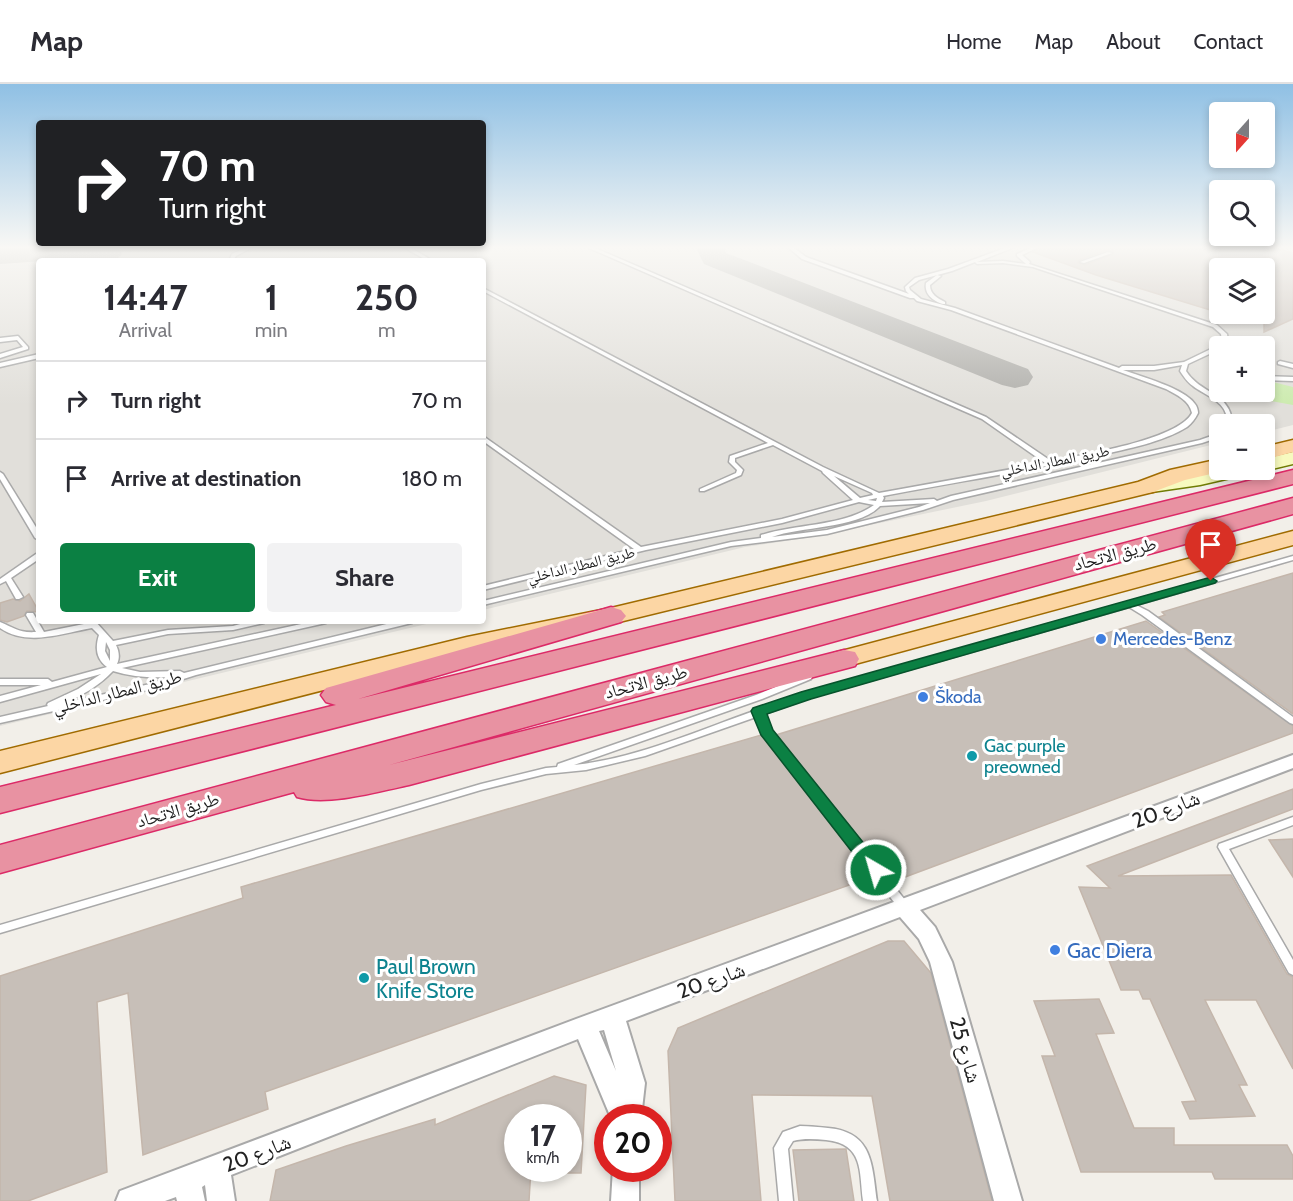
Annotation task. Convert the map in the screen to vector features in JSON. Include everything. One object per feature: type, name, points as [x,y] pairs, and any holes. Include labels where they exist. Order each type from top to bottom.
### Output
[{"type":"highway","name":"طريق الاتحاد","points":[[0,800],[1293,477]]},
{"type":"highway","name":"طريق الاتحاد","points":[[0,859],[1293,506]]},
{"type":"highway","points":[[109,772],[210,731],[611,616]]},
{"type":"highway","points":[[261,787],[296,789],[372,782],[844,659]]},
{"type":"main road","points":[[1275,451],[1293,446]]},
{"type":"main road","points":[[1275,462],[1293,458]]},
{"type":"main road","points":[[1145,487],[1178,475],[1209,468]]},
{"type":"main road","points":[[0,762],[467,645],[550,626],[611,616],[1145,487],[1209,477]]},
{"type":"main road","points":[[844,659],[1293,538]]},
{"type":"street","name":"شارع 20","points":[[130,1201],[189,1190],[216,1168],[585,1026],[1293,761]]},
{"type":"street","name":"شارع 25","points":[[905,908],[927,933],[941,962],[1008,1201]]},
{"type":"street","points":[[612,1016],[632,1083],[628,1104]]},
{"type":"street","points":[[585,1026],[618,1104]]},
{"type":"street","points":[[216,1168],[221,1201]]},
{"type":"street","points":[[625,1201],[626,1182]]},
{"type":"lane","points":[[506,300],[821,468],[879,495],[880,504]]},
{"type":"lane","points":[[712,300],[984,418],[1048,462]]},
{"type":"lane","name":"طريق المطار الداخلي","points":[[486,587],[640,550],[803,516],[879,495],[1137,443],[1174,431],[1194,420],[1197,415],[1195,406],[1184,397],[1109,366],[953,309],[919,300]]},
{"type":"lane","points":[[936,300],[953,309]]},
{"type":"lane","points":[[1109,366],[1154,368],[1185,363],[1225,341],[1224,334],[1215,326],[1198,318],[1142,300]]},
{"type":"lane","points":[[0,340],[18,338],[26,348],[0,356]]},
{"type":"lane","points":[[0,365],[36,357]]},
{"type":"lane","points":[[1185,363],[1185,375],[1194,385],[1224,406],[1229,414]]},
{"type":"lane","points":[[1280,363],[1293,366]]},
{"type":"lane","points":[[1275,378],[1293,381]]},
{"type":"lane","name":"طريق المطار الداخلي","points":[[486,602],[731,544],[827,532],[921,509],[943,500],[1209,439]]},
{"type":"lane","points":[[486,440],[640,550]]},
{"type":"lane","points":[[702,490],[739,474],[740,470],[732,462],[732,457],[773,442]]},
{"type":"lane","points":[[821,468],[858,500],[880,504],[943,500]]},
{"type":"lane","points":[[0,474],[36,533]]},
{"type":"lane","points":[[761,539],[784,530],[859,517],[880,504]]},
{"type":"lane","points":[[19,597],[4,579],[36,558]]},
{"type":"lane","points":[[546,771],[596,765],[645,753],[759,711],[816,693],[1293,558]]},
{"type":"lane","points":[[1129,604],[1145,613],[1293,721]]},
{"type":"lane","points":[[30,615],[41,634]]},
{"type":"lane","points":[[0,624],[18,634],[41,634],[87,624]]},
{"type":"lane","points":[[38,711],[87,688],[112,667],[115,654],[111,644],[102,637],[93,624]]},
{"type":"lane","points":[[111,644],[168,632],[233,628],[249,624]]},
{"type":"lane","name":"طريق المطار الداخلي","points":[[0,699],[112,667],[312,624]]},
{"type":"lane","name":"طريق المطار الداخلي","points":[[0,720],[152,686],[194,673],[397,624]]},
{"type":"lane","points":[[102,637],[100,650],[102,657],[112,667],[153,676],[194,673]]},
{"type":"lane","points":[[0,929],[470,790],[546,771],[759,697],[844,659]]},
{"type":"lane","points":[[0,682],[61,682]]},
{"type":"lane","points":[[759,711],[766,732],[905,908]]},
{"type":"lane","points":[[1293,821],[1223,847],[1293,970]]},
{"type":"lane","points":[[786,1201],[781,1148],[788,1136],[802,1132],[839,1133],[854,1140],[862,1155],[870,1201]]},
{"type":"shaded area","points":[[0,300],[36,300],[36,624],[426,624],[0,726]]},
{"type":"shaded area","points":[[486,300],[1209,300],[1209,324],[1275,324],[1275,300],[1293,300],[1293,425],[1275,430],[1275,414],[1209,414],[1209,445],[986,501],[812,537],[745,547],[486,609]]},
{"type":"green space","points":[[1275,382],[1293,387],[1293,405],[1275,402]]},
{"type":"building","points":[[1178,300],[1209,300],[1209,310]]},
{"type":"building","points":[[1275,300],[1293,300],[1293,319],[1264,332],[1264,324],[1275,324]]},
{"type":"building","points":[[1293,573],[1293,714],[1159,617],[1165,615],[1162,612]]},
{"type":"building","points":[[29,594],[36,607],[36,612],[27,611],[24,616],[7,622],[0,620],[0,603],[13,599],[20,601]]},
{"type":"building","name":"Gac purple preowned","points":[[1146,621],[1293,726],[1293,733],[905,877],[897,868],[885,872],[776,735]]},
{"type":"building","points":[[761,735],[872,877],[265,1092],[268,1109],[143,1155],[128,993],[97,1002],[107,1172],[28,1201],[0,1201],[0,976],[243,898],[241,887]]},
{"type":"building","points":[[1293,789],[1293,809],[1118,876],[1231,875],[1287,974],[1293,977],[1293,1069],[1256,1000],[1205,1000],[1247,1085],[1239,1085],[1255,1116],[1190,1119],[1182,1102],[1196,1101],[1150,999],[1143,999],[1139,990],[1121,990],[1079,887],[1110,888],[1087,866]]},
{"type":"building","points":[[1293,839],[1293,877],[1269,840]]},
{"type":"building","points":[[888,941],[904,941],[931,973],[992,1201],[890,1201],[872,1096],[752,1095],[761,1201],[675,1201],[668,1051],[678,1028]]},
{"type":"building","points":[[1099,999],[1114,1033],[1096,1034],[1134,1128],[1174,1128],[1174,1145],[1287,1145],[1293,1156],[1293,1179],[1215,1179],[1212,1172],[1081,1172],[1042,1056],[1055,1056],[1034,1001]]},
{"type":"building","points":[[554,1076],[586,1085],[582,1155],[582,1104],[504,1104],[504,1182],[530,1182],[529,1201],[270,1201],[276,1170],[435,1119],[435,1125]]},
{"type":"building","points":[[846,1149],[854,1201],[799,1201],[793,1150]]},
{"type":"taxiway","points":[[821,300],[1015,377]]},
{"type":"place","name":"Mercedes-Benz","points":[[1101,639]]},
{"type":"place","name":"Škoda","points":[[923,697]]},
{"type":"place","name":"Gac purple preowned","points":[[972,756]]},
{"type":"place","name":"Gac Diera","points":[[1055,950]]},
{"type":"place","name":"Paul Brown Knife Store","points":[[364,978]]},
{"type":"route","points":[[876,870],[766,732],[759,711],[1211,581]]}]
